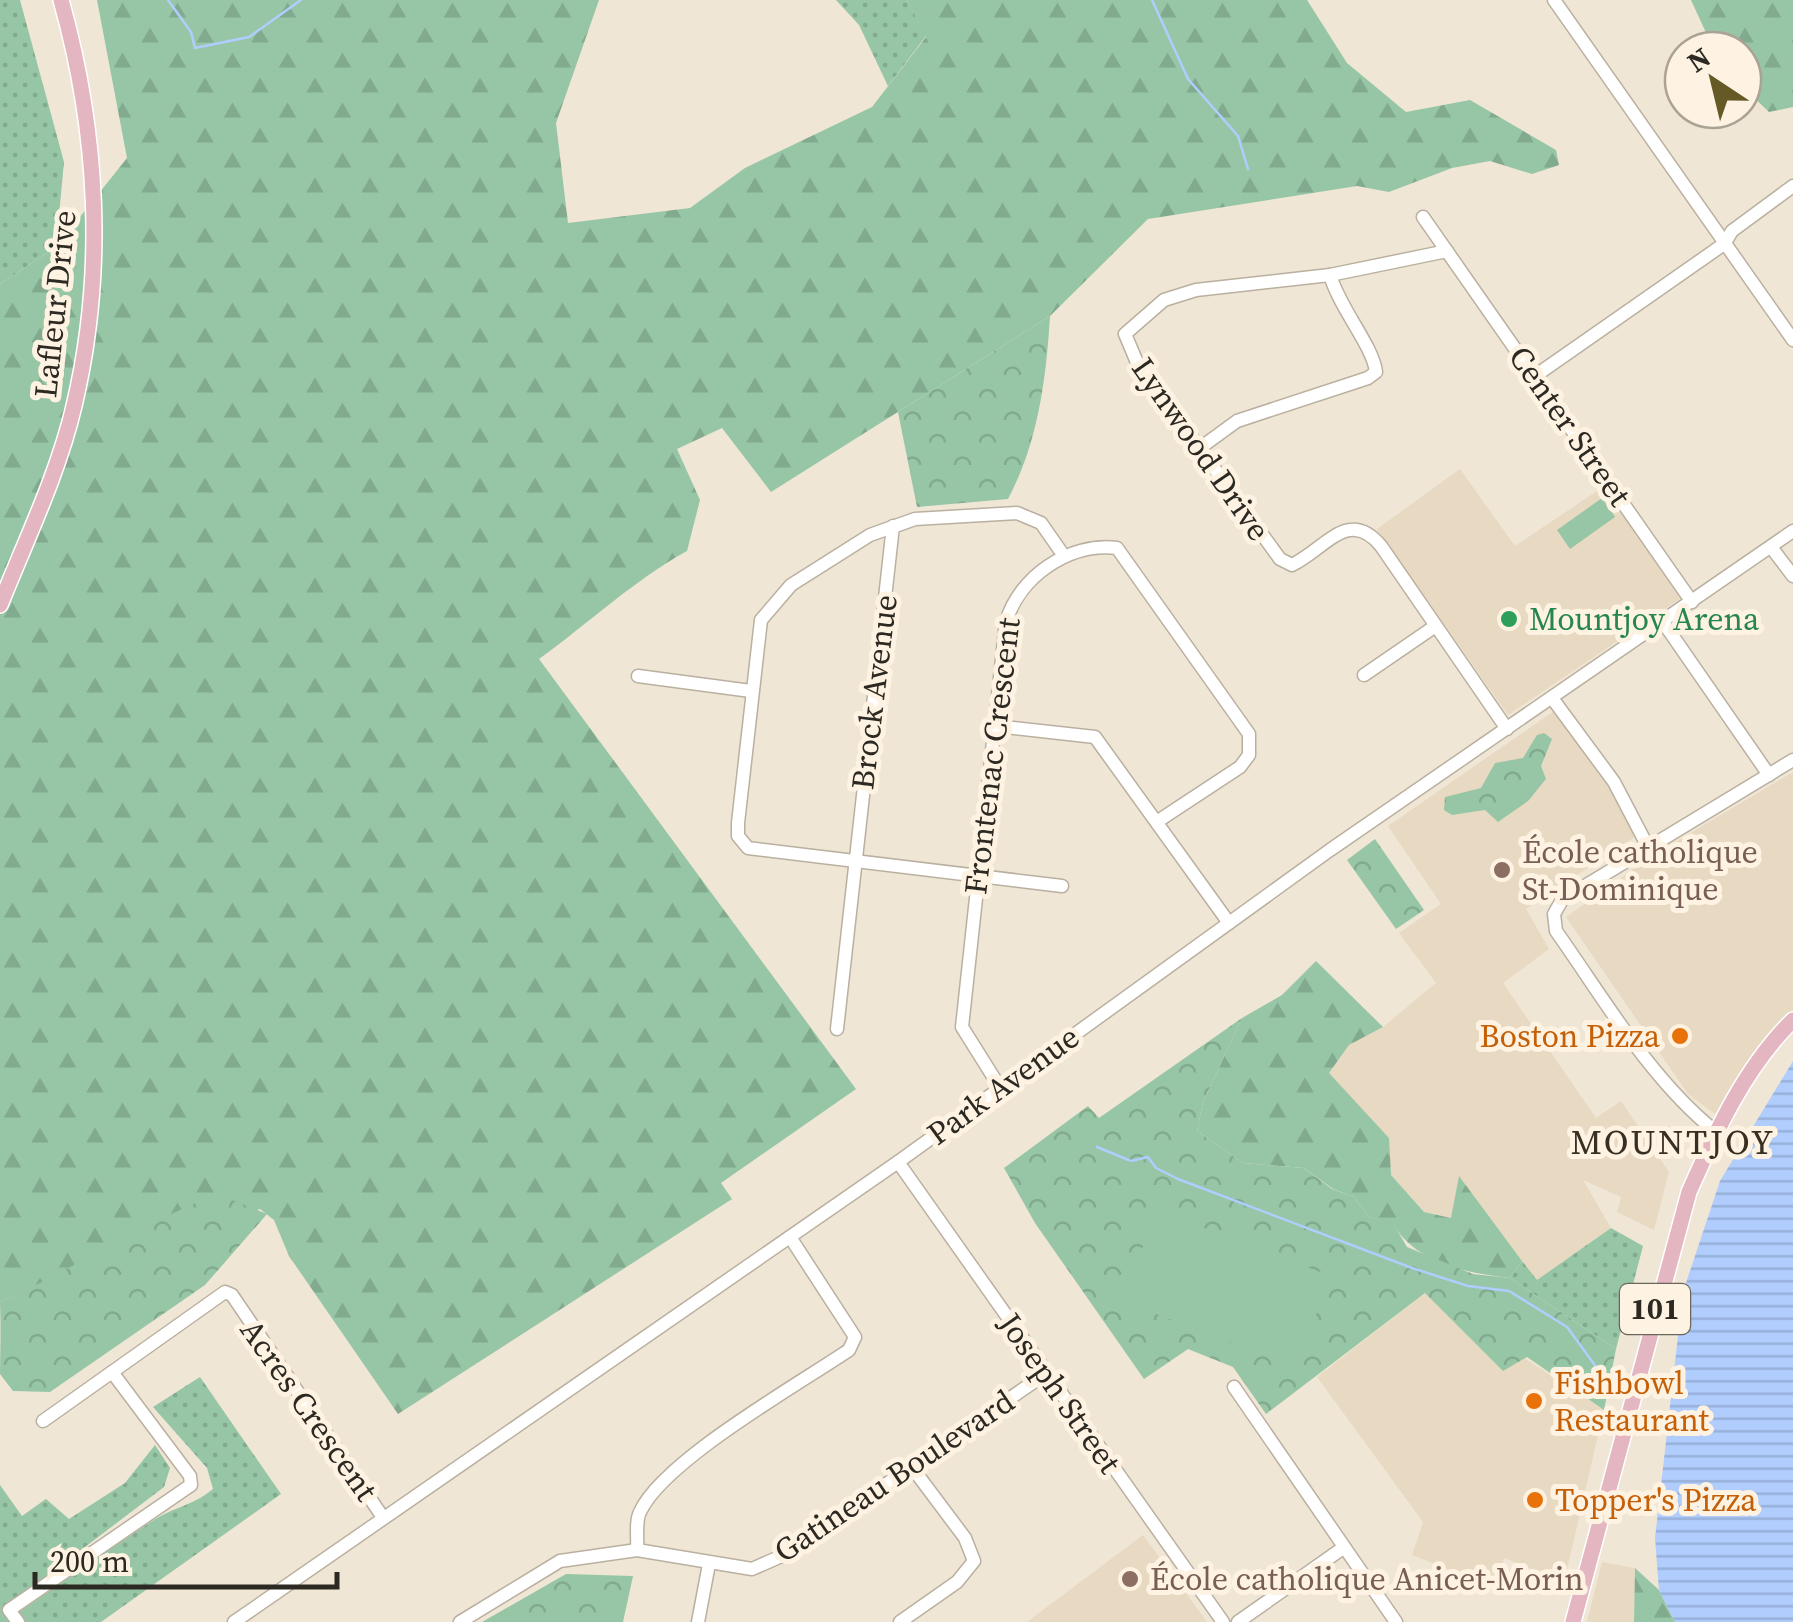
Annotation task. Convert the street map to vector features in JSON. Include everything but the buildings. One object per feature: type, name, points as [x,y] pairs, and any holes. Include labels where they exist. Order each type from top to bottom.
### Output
[{"type":"main road","name":"Lafleur Drive","points":[[0,605],[52,476],[74,406],[94,266],[94,191],[88,119],[61,0]]},
{"type":"main road","name":"101","points":[[1574,1622],[1676,1236],[1716,1132],[1762,1055],[1793,1020]]},
{"type":"street","points":[[1554,0],[1793,340]]},
{"type":"street","points":[[1535,376],[1724,244],[1732,231],[1793,186]]},
{"type":"street","name":"Center Street","points":[[1423,217],[1692,602]]},
{"type":"street","name":"Lynwood Drive","points":[[1447,251],[1330,276],[1196,290],[1164,300],[1130,325],[1125,334],[1136,360],[1280,559],[1292,564],[1350,527],[1364,528],[1381,546],[1508,729]]},
{"type":"street","points":[[1200,448],[1237,421],[1376,372],[1374,358],[1338,303],[1330,276]]},
{"type":"street","points":[[1062,886],[748,848],[738,836],[761,620],[769,605],[790,585],[847,548],[915,519],[1017,512],[1040,524],[1064,556]]},
{"type":"street","name":"Brock Avenue","points":[[838,1029],[894,526]]},
{"type":"street","name":"Park Avenue","points":[[234,1622],[898,1162],[1229,922],[1793,531]]},
{"type":"street","name":"Frontenac Crescent","points":[[999,1086],[962,1027],[976,875],[1011,604],[1022,587],[1064,556],[1100,546],[1116,548],[1249,734],[1249,754],[1240,767],[1158,821]]},
{"type":"street","points":[[1772,547],[1789,571]]},
{"type":"street","points":[[1664,622],[1769,776]]},
{"type":"street","points":[[1364,675],[1434,627]]},
{"type":"street","points":[[638,676],[751,691]]},
{"type":"street","points":[[1552,698],[1614,782],[1648,847]]},
{"type":"street","points":[[996,726],[1095,738],[1229,922]]},
{"type":"street","points":[[1716,1132],[1688,1110],[1660,1079],[1556,930],[1554,914],[1562,900],[1793,760]]},
{"type":"street","name":"Joseph Street","points":[[898,1162],[1223,1622]]},
{"type":"street","points":[[637,1550],[638,1514],[654,1490],[685,1462],[848,1350],[855,1337],[790,1236]]},
{"type":"street","name":"Acres Crescent","points":[[43,1422],[225,1292],[232,1295],[382,1516]]},
{"type":"street","points":[[13,1616],[191,1485],[190,1476],[112,1372]]},
{"type":"street","name":"Gatineau Boulevard","points":[[460,1622],[560,1561],[637,1550],[752,1569],[784,1556],[1045,1374]]},
{"type":"street","points":[[1234,1387],[1396,1622]]},
{"type":"street","points":[[900,1622],[957,1582],[974,1562],[965,1538],[911,1466]]},
{"type":"street","points":[[1238,1622],[1343,1548]]},
{"type":"street","points":[[698,1622],[708,1564]]},
{"type":"shaded area","points":[[1460,469],[1515,546],[1603,487],[1681,598],[1508,715],[1377,529]]},
{"type":"shaded area","points":[[1554,711],[1621,805],[1636,836],[1526,909],[1549,949],[1503,983],[1596,1118],[1621,1101],[1669,1172],[1654,1230],[1617,1212],[1621,1197],[1583,1180],[1611,1228],[1536,1281],[1459,1178],[1452,1218],[1424,1212],[1391,1175],[1329,1073],[1349,1045],[1383,1027],[1436,983],[1399,933],[1441,904],[1388,826]]},
{"type":"shaded area","points":[[1793,772],[1793,1010],[1766,1036],[1715,1114],[1688,1094],[1566,917],[1652,856]]},
{"type":"shaded area","points":[[1425,1293],[1604,1410],[1564,1582],[1504,1558],[1496,1588],[1412,1555],[1423,1522],[1317,1377]]},
{"type":"shaded area","name":"École catholique Anicet-Morin","points":[[1143,1535],[1207,1622],[1027,1622]]},
{"type":"shaded area","points":[[1602,1562],[1635,1568],[1634,1622],[1587,1622]]},
{"type":"green space","points":[[0,0],[20,0],[64,162],[56,247],[0,284]]},
{"type":"green space","points":[[97,0],[599,0],[556,123],[568,223],[690,208],[745,168],[872,107],[926,37],[907,0],[1307,0],[1347,63],[1406,112],[1470,100],[1556,150],[1559,165],[1532,174],[1490,161],[1452,168],[1389,192],[1357,186],[1148,219],[1050,316],[771,492],[722,428],[677,449],[700,500],[687,551],[630,588],[539,659],[856,1089],[721,1183],[732,1199],[398,1414],[289,1256],[274,1220],[260,1209],[57,1276],[1,1302],[0,1334],[0,284],[56,247],[127,158]]},
{"type":"green space","points":[[836,0],[907,0],[926,36],[888,86],[859,25]]},
{"type":"green space","points":[[1691,0],[1793,0],[1793,107],[1769,112],[1763,106],[1763,30],[1705,30]]},
{"type":"green space","points":[[1050,316],[1039,410],[1027,455],[1008,499],[917,507],[898,412]]},
{"type":"green space","points":[[1602,498],[1615,517],[1570,549],[1557,530]]},
{"type":"green space","points":[[1544,733],[1552,739],[1541,766],[1546,779],[1528,801],[1498,822],[1485,810],[1452,815],[1444,810],[1445,797],[1481,788],[1495,763],[1523,758],[1537,735]]},
{"type":"green space","points":[[1375,839],[1424,910],[1396,929],[1347,860]]},
{"type":"green space","points":[[1316,961],[1383,1027],[1349,1045],[1329,1073],[1389,1138],[1391,1175],[1424,1212],[1451,1218],[1459,1176],[1522,1261],[1510,1278],[1460,1269],[1429,1257],[1393,1224],[1369,1217],[1354,1197],[1333,1189],[1304,1168],[1243,1163],[1197,1131],[1203,1102],[1242,1018],[1282,995]]},
{"type":"green space","points":[[1242,1018],[1203,1102],[1197,1131],[1243,1163],[1304,1168],[1332,1189],[1354,1197],[1369,1217],[1393,1223],[1407,1247],[1473,1274],[1510,1278],[1616,1349],[1604,1410],[1527,1357],[1503,1371],[1425,1293],[1266,1414],[1233,1367],[1188,1349],[1144,1379],[1035,1223],[1004,1168],[1088,1106],[1099,1118]]},
{"type":"green space","points":[[217,1194],[267,1214],[205,1285],[50,1392],[13,1391],[0,1374],[1,1302]]},
{"type":"green space","points":[[1157,1210],[1331,1276],[1296,1367],[1122,1301]]},
{"type":"green space","points":[[1611,1228],[1643,1246],[1616,1349],[1510,1278],[1522,1261],[1537,1280]]},
{"type":"green space","points":[[200,1377],[281,1494],[101,1622],[26,1622],[19,1612],[157,1518],[213,1489],[207,1468],[153,1407]]},
{"type":"green space","points":[[155,1445],[170,1468],[164,1487],[2,1610],[10,1622],[0,1622],[0,1485],[22,1516],[46,1499],[69,1519],[125,1483]]},
{"type":"green space","points":[[1635,1568],[1659,1590],[1675,1622],[1634,1622]]},
{"type":"green space","points":[[566,1574],[633,1576],[623,1622],[482,1622]]},
{"type":"water","points":[[1793,1061],[1793,1622],[1675,1622],[1659,1590],[1655,1538],[1683,1292],[1720,1181]]},
{"type":"waterway","points":[[168,0],[191,32],[195,48],[249,37],[301,0]]},
{"type":"waterway","points":[[1152,0],[1188,79],[1238,136],[1248,169]]},
{"type":"waterway","points":[[1097,1147],[1131,1161],[1148,1157],[1156,1168],[1178,1179],[1412,1268],[1468,1286],[1509,1291],[1567,1327],[1602,1375]]},
{"type":"waterway","points":[[1660,1393],[1673,1397]]},
{"type":"place","name":"Mountjoy Arena","points":[[1509,619]]},
{"type":"place","name":"École catholique St-Dominique","points":[[1502,870]]},
{"type":"place","name":"Boston Pizza","points":[[1680,1036]]},
{"type":"place","name":"Fishbowl Restaurant","points":[[1534,1401]]},
{"type":"place","name":"Topper's Pizza","points":[[1535,1500]]},
{"type":"place","name":"École catholique Anicet-Morin","points":[[1130,1579]]},
{"type":"district","name":"MOUNTJOY","points":[[1673,1142]]}]
